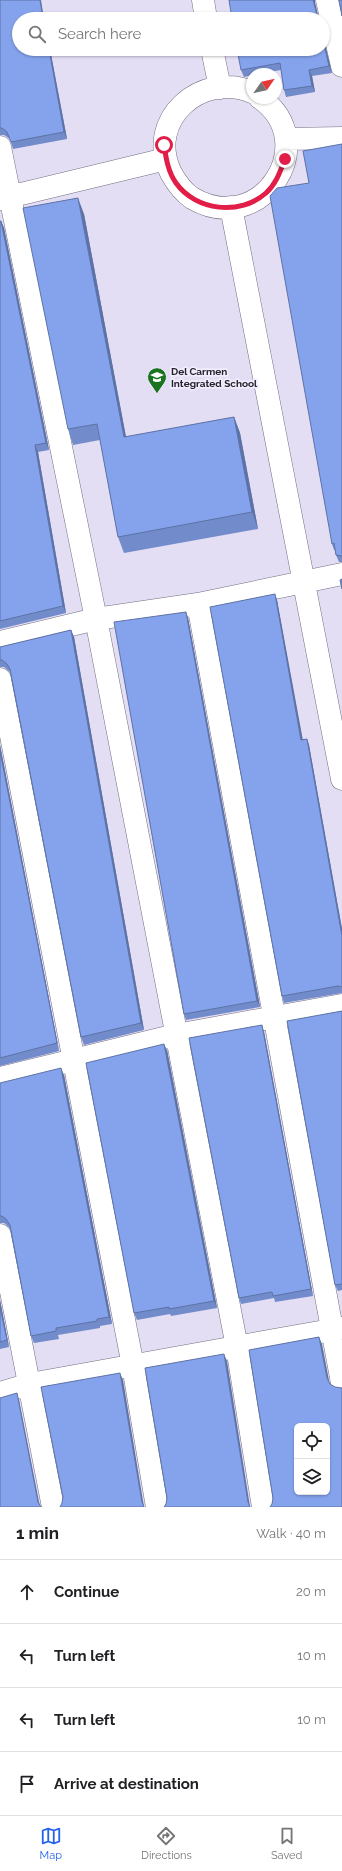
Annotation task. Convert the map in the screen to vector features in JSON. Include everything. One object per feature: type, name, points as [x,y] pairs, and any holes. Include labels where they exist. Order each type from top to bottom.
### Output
[{"type":"street","points":[[203,0],[205,12]]},
{"type":"street","points":[[327,0],[330,12]]},
{"type":"street","points":[[330,13],[342,66]]},
{"type":"street","points":[[213,56],[220,88]]},
{"type":"street","points":[[246,90],[232,86],[194,95],[178,108],[168,125],[164,145],[167,165],[176,183],[191,197],[209,206],[229,208],[248,204],[266,193],[278,178],[285,159],[286,139],[280,119],[269,104]]},
{"type":"street","points":[[286,139],[342,138]]},
{"type":"street","points":[[0,147],[5,198],[96,619],[237,1346],[263,1507]]},
{"type":"street","points":[[5,198],[166,159]]},
{"type":"street","points":[[231,207],[342,779]]},
{"type":"street","points":[[0,642],[96,619],[198,604],[342,574]]},
{"type":"street","points":[[198,604],[276,1017],[337,1328],[342,1383]]},
{"type":"street","points":[[0,679],[133,1366],[157,1507]]},
{"type":"street","points":[[0,1078],[176,1035],[342,1005]]},
{"type":"street","points":[[0,1235],[53,1507]]},
{"type":"street","points":[[0,1392],[30,1384],[337,1328]]},
{"type":"building","points":[[0,0],[40,0],[42,12],[12,12],[12,56],[50,56],[64,132],[11,142],[7,132],[0,128]]},
{"type":"building","points":[[229,0],[313,0],[316,12],[231,12]]},
{"type":"building","points":[[339,0],[342,0],[342,16]]},
{"type":"building","points":[[238,56],[327,56],[329,66],[309,70],[312,86],[284,90],[282,68],[280,63],[241,70]]},
{"type":"building","points":[[342,144],[342,556],[336,555],[334,543],[332,544],[270,196],[277,188],[309,183],[303,151]]},
{"type":"building","points":[[78,198],[124,437],[234,417],[252,512],[118,537],[97,424],[68,429],[23,208]]},
{"type":"building","points":[[0,221],[46,443],[35,445],[63,606],[0,621]]},
{"type":"building","points":[[275,594],[301,740],[307,739],[342,936],[342,987],[338,986],[282,996],[210,607]]},
{"type":"building","points":[[186,612],[257,1001],[184,1014],[114,622]]},
{"type":"building","points":[[71,630],[141,1023],[81,1037],[10,669],[7,664],[0,660],[0,647]]},
{"type":"building","points":[[0,751],[57,1043],[0,1058]]},
{"type":"building","points":[[342,1011],[342,1284],[335,1285],[287,1021]]},
{"type":"building","points":[[262,1025],[311,1289],[273,1296],[272,1292],[239,1298],[189,1038]]},
{"type":"building","points":[[164,1044],[214,1301],[169,1309],[169,1307],[134,1313],[86,1063]]},
{"type":"building","points":[[61,1068],[109,1317],[97,1319],[97,1321],[56,1328],[56,1331],[31,1336],[10,1225],[6,1219],[0,1216],[0,1083]]},
{"type":"building","points":[[0,1307],[7,1340],[0,1342]]},
{"type":"building","points":[[319,1337],[327,1378],[330,1384],[335,1387],[342,1388],[342,1507],[270,1507],[273,1498],[249,1350]]},
{"type":"building","points":[[224,1354],[250,1507],[164,1507],[167,1498],[145,1368]]},
{"type":"building","points":[[120,1373],[144,1507],[60,1507],[63,1497],[41,1387]]},
{"type":"building","points":[[17,1393],[38,1502],[41,1507],[0,1507],[0,1398]]},
{"type":"place","name":"Del Carmen Integrated School","points":[[157,394]]},
{"type":"route","points":[[164,145],[167,165],[176,183],[191,197],[209,206],[229,208],[248,204],[266,193],[278,178],[285,159]]}]
